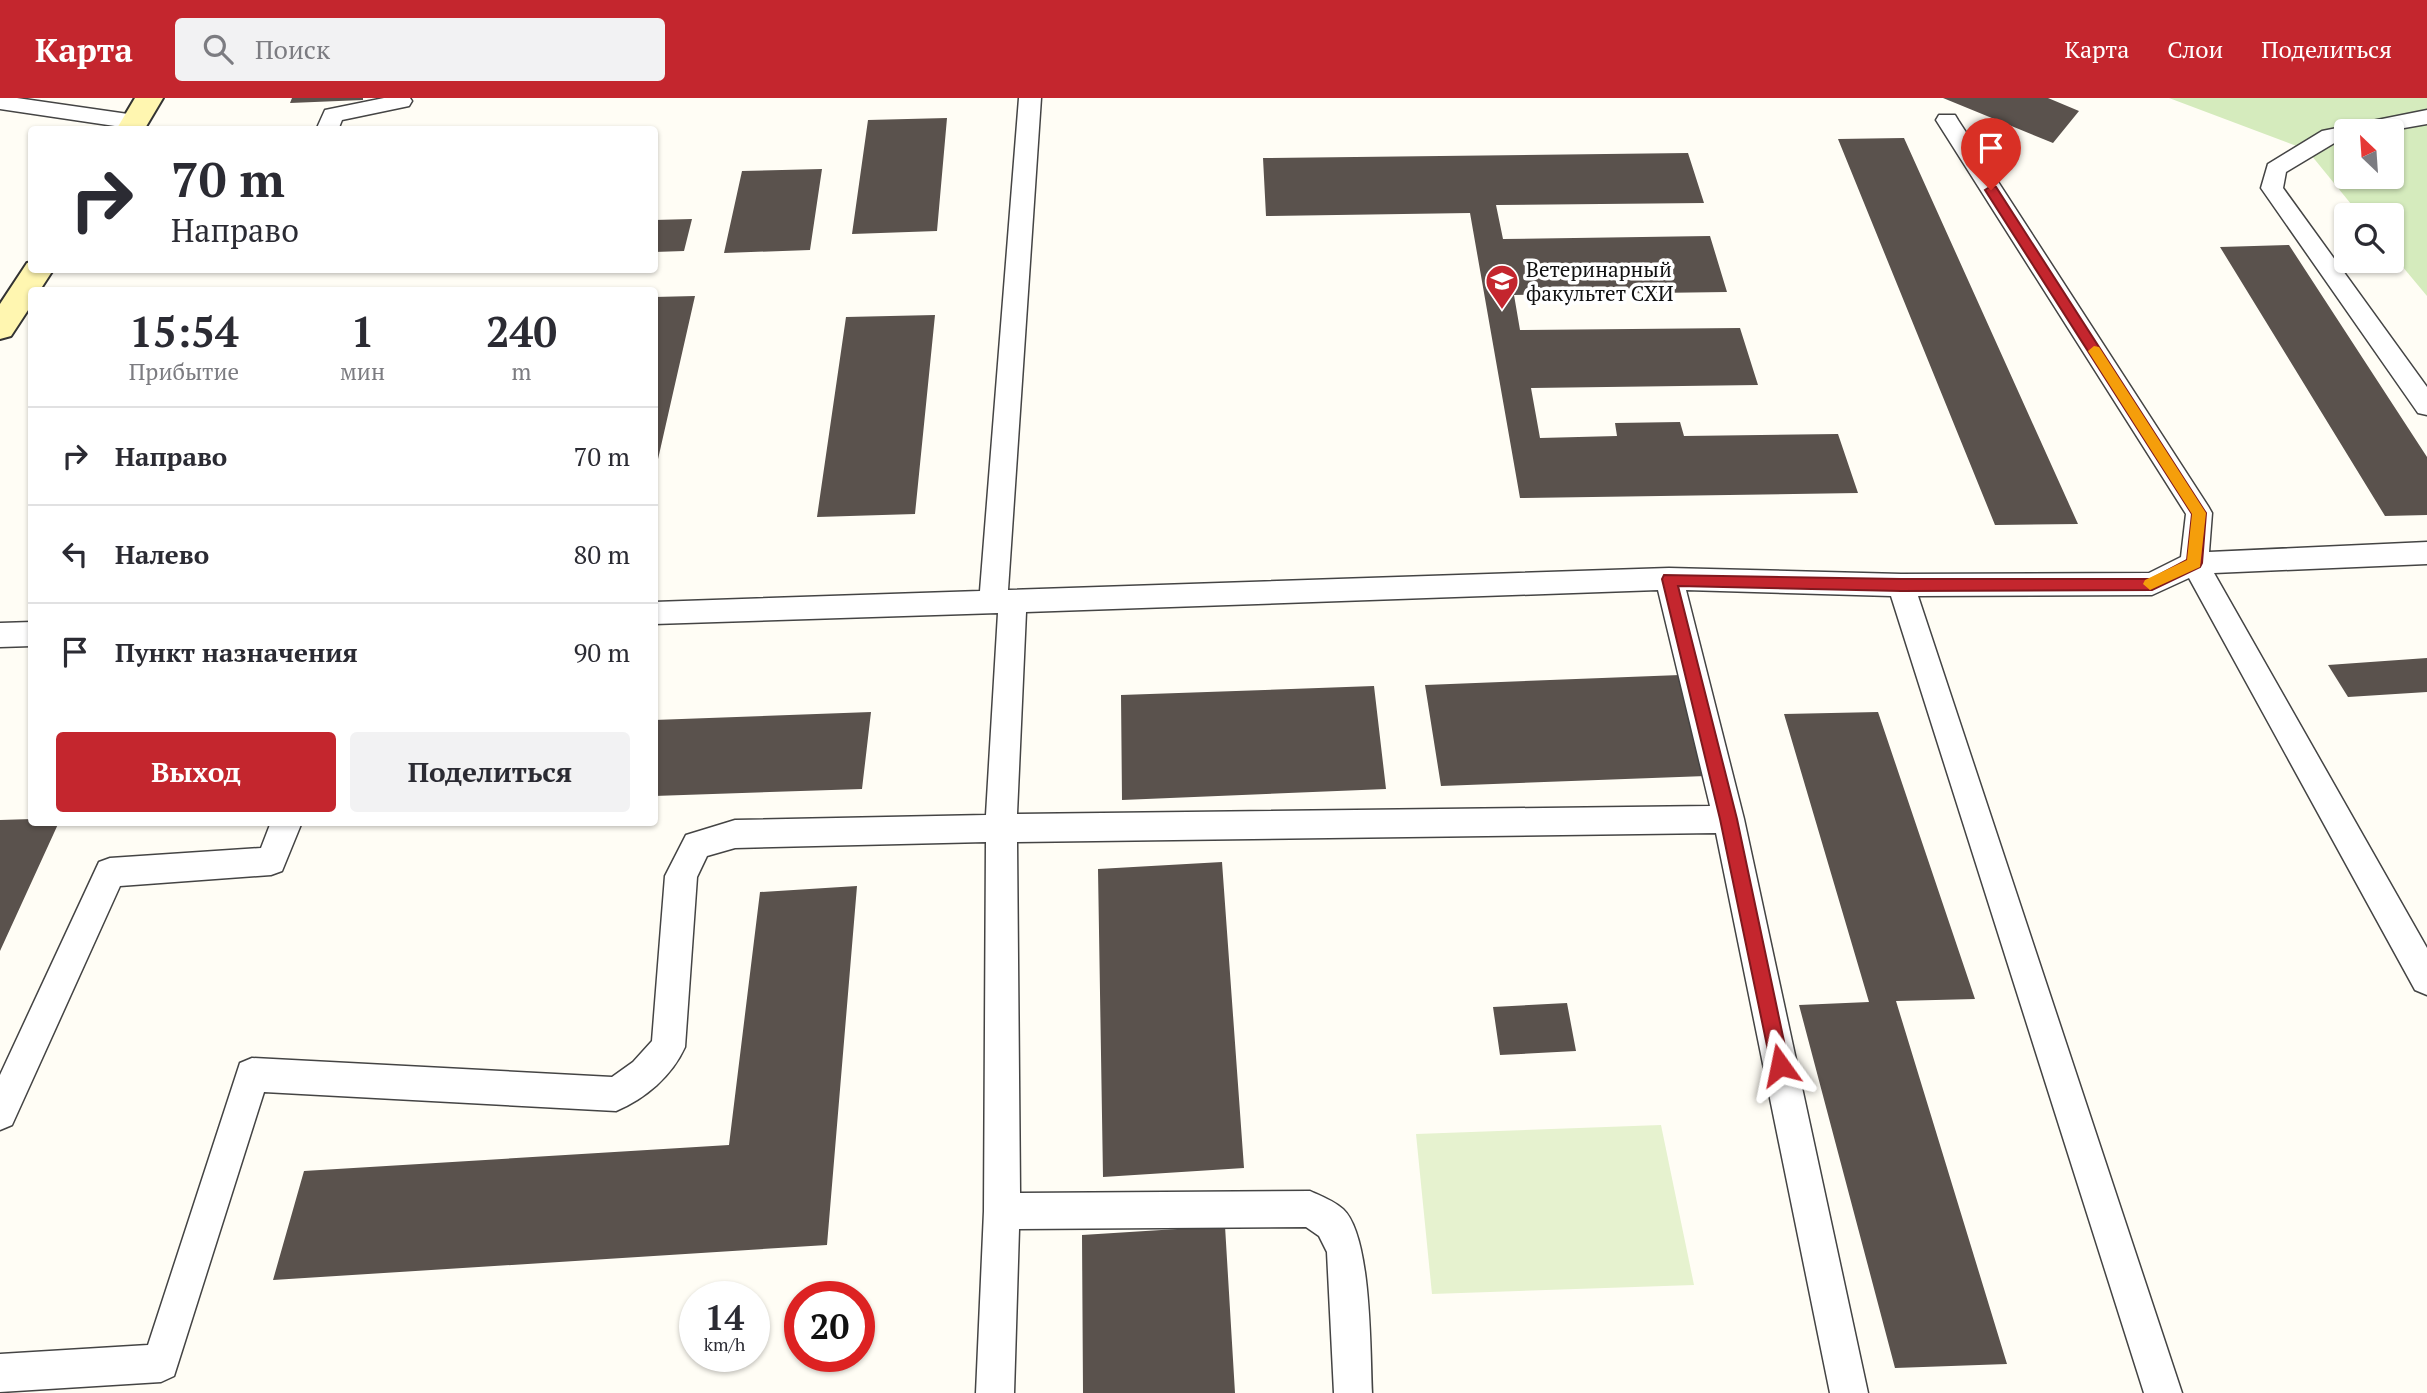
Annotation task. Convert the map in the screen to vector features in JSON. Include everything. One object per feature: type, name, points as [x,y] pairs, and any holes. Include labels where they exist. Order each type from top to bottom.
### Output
[{"type":"main road","points":[[132,126],[149,98]]},
{"type":"main road","points":[[0,328],[36,273]]},
{"type":"lane","points":[[995,1393],[1002,1211],[1003,601],[1030,98]]},
{"type":"lane","points":[[328,126],[332,115],[403,99]]},
{"type":"lane","points":[[370,126],[403,99]]},
{"type":"lane","points":[[0,102],[132,126]]},
{"type":"lane","points":[[2404,121],[2427,117]]},
{"type":"lane","points":[[1947,120],[2199,513],[2194,563],[2427,979]]},
{"type":"lane","points":[[2334,135],[2276,169],[2273,188],[2427,406]]},
{"type":"lane","points":[[658,613],[1669,579],[1901,585],[2152,584],[2194,563],[2427,553]]},
{"type":"lane","points":[[1669,579],[1729,819],[1849,1393]]},
{"type":"lane","points":[[1901,585],[2162,1393]]},
{"type":"lane","points":[[0,635],[28,634]]},
{"type":"lane","points":[[0,1373],[161,1363],[252,1075],[616,1094],[645,1074],[668,1047],[681,876],[697,845],[735,834],[1729,819]]},
{"type":"lane","points":[[0,1113],[110,872],[271,861],[284,826]]},
{"type":"lane","points":[[1002,1211],[1310,1209],[1332,1223],[1345,1251],[1353,1393]]},
{"type":"green space","points":[[2169,98],[2427,98],[2427,296],[2404,268],[2404,203],[2350,203],[2339,189],[2404,189],[2404,119],[2334,119],[2334,183],[2307,150]]},
{"type":"green space","points":[[1661,1125],[1694,1285],[1432,1294],[1416,1134]]},
{"type":"building","points":[[292,98],[363,98],[363,100],[290,103]]},
{"type":"building","points":[[1943,98],[2048,98],[2079,111],[2053,143]]},
{"type":"building","points":[[947,118],[937,231],[852,234],[868,120]]},
{"type":"building","points":[[1904,138],[2078,524],[1995,525],[1838,139]]},
{"type":"building","name":"Ветеринарный факультет СХИ","points":[[1688,153],[1704,203],[1496,205],[1503,239],[1710,236],[1727,292],[1514,295],[1520,330],[1740,328],[1758,385],[1531,388],[1540,438],[1617,436],[1615,423],[1680,422],[1684,436],[1838,434],[1858,493],[1520,498],[1470,213],[1266,216],[1263,158]]},
{"type":"building","points":[[822,169],[810,250],[724,253],[742,171]]},
{"type":"building","points":[[692,219],[684,251],[658,252],[658,220]]},
{"type":"building","points":[[2289,245],[2427,457],[2427,515],[2385,516],[2220,247]]},
{"type":"building","points":[[695,296],[658,459],[658,297]]},
{"type":"building","points":[[935,315],[915,514],[817,517],[846,317]]},
{"type":"building","points":[[2427,658],[2427,692],[2348,697],[2328,665]]},
{"type":"building","points":[[1680,675],[1706,776],[1441,786],[1425,685]]},
{"type":"building","points":[[1374,686],[1386,789],[1122,800],[1121,695]]},
{"type":"building","points":[[871,712],[862,789],[658,796],[658,720]]},
{"type":"building","points":[[1878,712],[1975,999],[1896,1001],[2007,1364],[1895,1368],[1799,1005],[1869,1002],[1784,714]]},
{"type":"building","points":[[28,819],[28,826],[57,826],[0,951],[0,820]]},
{"type":"building","points":[[1222,862],[1244,1168],[1103,1177],[1098,869]]},
{"type":"building","points":[[857,886],[827,1245],[273,1280],[304,1171],[729,1145],[760,892]]},
{"type":"building","points":[[1567,1003],[1576,1051],[1500,1055],[1493,1007]]},
{"type":"building","points":[[1225,1226],[1235,1393],[1083,1393],[1082,1235]]},
{"type":"slow traffic","points":[[2094,351],[2199,513],[2194,563],[2150,584]]},
{"type":"place","name":"Ветеринарный факультет СХИ","points":[[1502,311]]},
{"type":"route","points":[[1780,1065],[1729,819],[1669,579],[1901,585],[2152,584],[2194,563],[2199,513],[1991,190]]}]
